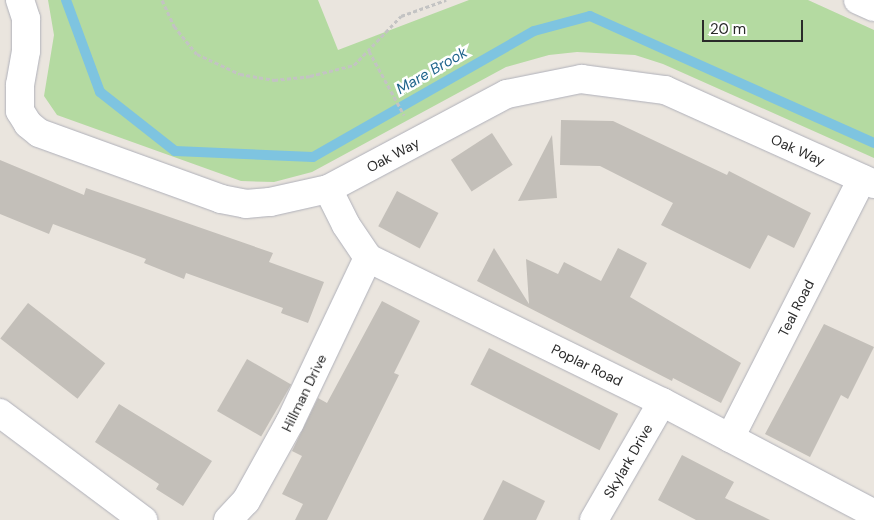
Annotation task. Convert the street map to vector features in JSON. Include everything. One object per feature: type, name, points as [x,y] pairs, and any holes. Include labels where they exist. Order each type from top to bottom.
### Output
[{"type":"street","name":"Oak Way","points":[[20,0],[26,19],[26,51],[10,107],[39,134],[221,199],[246,204],[270,202],[328,189],[506,94],[581,79],[665,90],[868,181]]},
{"type":"street","points":[[858,0],[874,7]]},
{"type":"street","name":"Teal Road","points":[[730,438],[868,181]]},
{"type":"street","points":[[328,189],[346,225],[368,258]]},
{"type":"street","name":"Poplar Road","points":[[368,258],[662,402],[864,514]]},
{"type":"street","name":"Hillman Drive","points":[[228,520],[246,501],[290,422],[368,258]]},
{"type":"street","name":"Skylark Drive","points":[[594,520],[662,402]]},
{"type":"street","points":[[0,413],[143,520]]},
{"type":"path","points":[[162,0],[174,26],[197,54],[240,74],[274,80],[310,76],[354,65],[369,52],[402,16],[446,0]]},
{"type":"path","points":[[369,52],[404,114]]},
{"type":"green space","points":[[48,0],[318,0],[338,50],[469,0],[808,0],[874,30],[874,158],[663,64],[635,55],[577,52],[549,55],[506,67],[312,172],[274,182],[241,181],[57,115],[44,96],[54,35]]},
{"type":"building","points":[[561,120],[613,121],[727,175],[729,171],[811,213],[794,248],[768,235],[750,269],[661,225],[673,203],[600,166],[560,165]]},
{"type":"building","points":[[492,133],[513,165],[472,192],[451,160]]},
{"type":"building","points":[[552,135],[557,198],[518,201]]},
{"type":"building","points":[[0,160],[84,195],[86,188],[273,253],[269,262],[324,282],[308,323],[281,313],[283,308],[186,273],[184,279],[144,263],[146,259],[53,224],[49,234],[0,214]]},
{"type":"building","points":[[397,191],[438,213],[420,248],[378,226]]},
{"type":"building","points":[[494,248],[529,304],[526,259],[558,274],[564,262],[601,281],[618,248],[647,263],[630,297],[741,363],[721,403],[673,378],[672,381],[477,281]]},
{"type":"building","points":[[382,301],[420,321],[394,373],[399,375],[327,520],[295,520],[303,504],[282,494],[302,456],[292,451],[318,398],[327,403]]},
{"type":"building","points":[[28,303],[105,363],[78,399],[0,338]]},
{"type":"building","points":[[824,324],[874,347],[848,399],[841,395],[810,457],[765,434]]},
{"type":"building","points":[[489,348],[618,414],[600,450],[470,385]]},
{"type":"building","points":[[247,359],[291,384],[261,436],[217,411]]},
{"type":"building","points":[[119,404],[212,461],[183,506],[156,489],[159,484],[95,442]]},
{"type":"building","points":[[682,455],[734,482],[725,498],[770,520],[696,520],[658,500]]},
{"type":"building","points":[[503,480],[545,501],[536,520],[483,520]]},
{"type":"waterway","name":"Mare Brook","points":[[66,0],[100,92],[175,151],[313,157],[534,31],[590,16],[874,143]]}]
